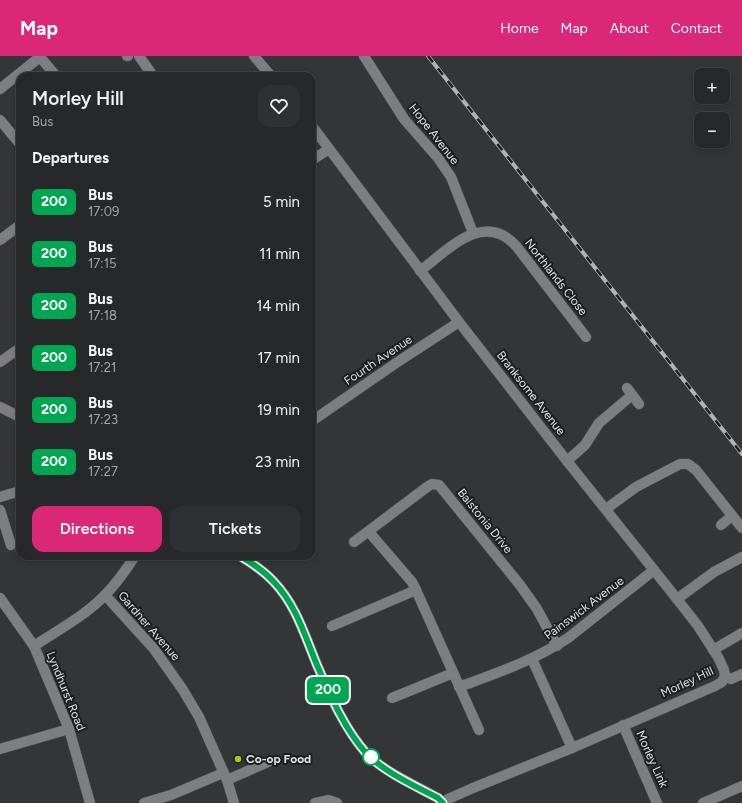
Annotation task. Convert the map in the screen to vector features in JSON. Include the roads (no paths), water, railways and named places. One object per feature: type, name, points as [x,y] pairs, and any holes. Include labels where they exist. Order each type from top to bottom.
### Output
[{"type":"street","points":[[21,72],[40,56],[53,72]]},
{"type":"street","points":[[139,56],[150,72]]},
{"type":"street","points":[[254,56],[268,72]]},
{"type":"street","name":"Hope Avenue","points":[[364,56],[404,119],[438,158],[451,177],[473,233]]},
{"type":"street","points":[[0,89],[16,76]]},
{"type":"street","points":[[0,120],[16,139]]},
{"type":"street","name":"Branksome Avenue","points":[[316,131],[459,322],[567,461],[678,599],[698,626],[723,666],[725,676]]},
{"type":"street","points":[[316,157],[329,149]]},
{"type":"street","points":[[0,240],[16,227]]},
{"type":"street","name":"Northlands Close","points":[[473,233],[492,232],[510,240],[586,337]]},
{"type":"street","points":[[420,271],[473,233]]},
{"type":"street","name":"Fourth Avenue","points":[[316,418],[459,322]]},
{"type":"street","points":[[0,362],[16,351]]},
{"type":"street","points":[[567,461],[585,445],[599,423],[630,392],[639,404]]},
{"type":"street","points":[[0,407],[16,415]]},
{"type":"street","points":[[606,509],[636,487],[680,464],[688,464],[696,470],[742,528]]},
{"type":"street","name":"Balstonia Drive","points":[[354,542],[427,487],[432,484],[439,485],[520,585],[537,609],[557,646]]},
{"type":"street","points":[[0,497],[16,493]]},
{"type":"street","points":[[0,510],[11,544]]},
{"type":"street","points":[[721,525],[732,516]]},
{"type":"street","points":[[369,532],[412,582],[479,730]]},
{"type":"street","points":[[678,599],[714,572],[742,557]]},
{"type":"street","points":[[34,646],[80,616],[105,595],[133,560]]},
{"type":"street","points":[[246,560],[274,582],[287,599],[305,632],[334,704],[357,742],[367,754],[378,763],[438,798],[443,803]]},
{"type":"street","name":"Painswick Avenue","points":[[459,687],[532,659],[557,646],[654,570]]},
{"type":"street","points":[[332,626],[416,590]]},
{"type":"street","name":"Gardner Avenue","points":[[105,595],[154,648],[183,690],[199,716],[225,776],[234,803]]},
{"type":"street","name":"Lyndhurst Road","points":[[1,602],[34,646],[69,730],[90,803]]},
{"type":"street","points":[[713,650],[742,633]]},
{"type":"street","points":[[532,659],[572,748]]},
{"type":"street","points":[[392,698],[453,673]]},
{"type":"street","name":"Morley Hill","points":[[443,803],[448,799],[472,788],[572,748],[715,686],[722,682],[725,676],[731,679],[742,674]]},
{"type":"street","name":"Morley Link","points":[[623,725],[657,803]]},
{"type":"street","points":[[0,749],[69,730]]},
{"type":"street","points":[[144,803],[268,762]]},
{"type":"street","points":[[703,803],[742,786]]},
{"type":"street","points":[[315,803],[328,800],[337,803]]},
{"type":"railway","points":[[428,56],[742,454]]},
{"type":"place","name":"Co-op Food","points":[[238,759]]}]
